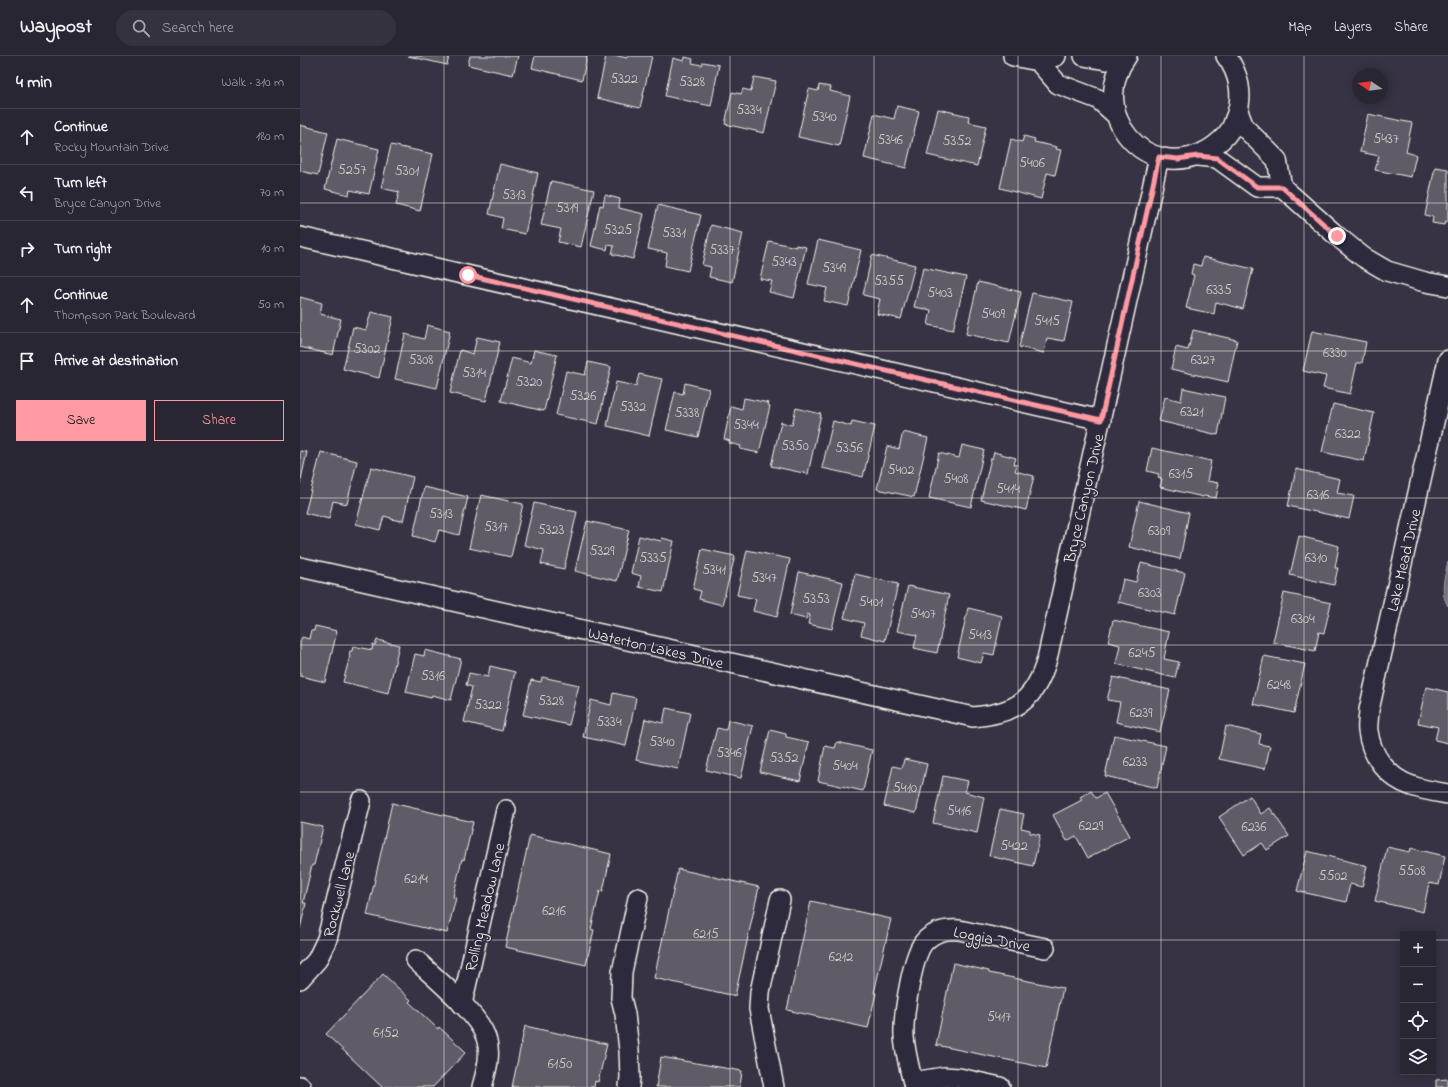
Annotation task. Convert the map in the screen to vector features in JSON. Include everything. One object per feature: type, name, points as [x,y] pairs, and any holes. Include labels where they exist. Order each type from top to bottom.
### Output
[{"type":"street","points":[[1013,56],[1038,61],[1056,56]]},
{"type":"street","points":[[1084,56],[1106,60],[1117,56]]},
{"type":"street","points":[[1127,56],[1121,65],[1115,81],[1113,98],[1116,115],[1121,126],[1128,137],[1137,146],[1159,157],[1178,159],[1198,156],[1217,158],[1257,187],[1282,187]]},
{"type":"street","points":[[1198,156],[1216,146],[1230,130],[1238,111],[1240,98],[1239,86],[1236,73],[1226,56]]},
{"type":"street","points":[[1038,61],[1058,84],[1098,99],[1116,115]]},
{"type":"street","points":[[1238,111],[1244,127],[1277,160],[1282,187],[1337,236],[1363,257],[1387,271],[1425,282],[1448,286]]},
{"type":"street","name":"Bryce Canyon Drive","points":[[1012,709],[1024,701],[1035,689],[1042,676],[1101,420],[1159,157]]},
{"type":"street","points":[[300,237],[1101,420]]},
{"type":"street","name":"Lake Mead Drive","points":[[1448,360],[1369,710],[1368,731],[1372,749],[1390,774],[1411,786],[1448,794]]},
{"type":"street","name":"Waterton Lakes Drive","points":[[300,567],[973,717],[991,716],[1012,709]]},
{"type":"street","name":"Rockwell Lane","points":[[300,979],[317,960],[328,939],[361,801]]},
{"type":"street","name":"Rolling Meadow Lane","points":[[462,1004],[506,810]]},
{"type":"street","points":[[629,1087],[629,1050],[625,1014],[621,998],[622,972],[638,898]]},
{"type":"street","points":[[774,1087],[759,1009],[760,992],[780,900]]},
{"type":"street","name":"Loggia Drive","points":[[914,1085],[905,1046],[905,1020],[908,994],[916,960],[918,952],[924,942],[935,933],[949,929],[1045,948]]},
{"type":"street","name":"Rolling Meadow Lane","points":[[416,960],[479,1022],[487,1040],[488,1060],[482,1087]]},
{"type":"street","points":[[914,1085],[936,1078],[953,1078],[1000,1087]]},
{"type":"shaded area","points":[[1448,561],[1448,606],[1443,589]]},
{"type":"building","points":[[408,56],[449,56],[447,65]]},
{"type":"building","points":[[470,56],[518,56],[513,75],[468,65]]},
{"type":"building","points":[[535,56],[587,56],[582,80],[532,68]]},
{"type":"building","points":[[606,56],[627,58],[627,56],[652,56],[640,108],[597,98]]},
{"type":"building","points":[[685,57],[693,59],[692,63],[702,65],[703,62],[719,65],[711,106],[665,96],[673,58],[684,61]]},
{"type":"building","points":[[754,77],[776,81],[764,133],[725,124],[732,92],[741,94],[743,89],[751,91]]},
{"type":"building","points":[[819,85],[831,87],[830,91],[850,96],[839,146],[798,137],[809,89],[818,91]]},
{"type":"building","points":[[897,106],[919,111],[906,168],[864,158],[874,114],[894,119]]},
{"type":"building","points":[[938,109],[969,116],[968,122],[986,126],[977,166],[927,155]]},
{"type":"building","points":[[1368,114],[1412,123],[1406,152],[1416,155],[1411,177],[1375,170],[1379,156],[1360,152]]},
{"type":"building","points":[[300,125],[328,132],[318,175],[300,171]]},
{"type":"building","points":[[1024,136],[1035,139],[1034,142],[1057,147],[1056,149],[1061,150],[1055,175],[1047,173],[1041,199],[1000,188],[1011,139],[1022,142]]},
{"type":"building","points":[[337,139],[379,149],[369,194],[350,190],[349,195],[325,189]]},
{"type":"building","points":[[391,145],[433,154],[420,211],[396,205],[399,192],[381,188]]},
{"type":"building","points":[[500,164],[538,173],[525,234],[501,229],[503,218],[489,214]]},
{"type":"building","points":[[1435,167],[1448,169],[1448,223],[1445,222],[1444,225],[1432,223],[1433,217],[1425,215]]},
{"type":"building","points":[[551,181],[594,190],[581,247],[558,242],[561,229],[541,225]]},
{"type":"building","points":[[605,195],[620,199],[619,208],[644,214],[633,259],[612,254],[614,246],[608,245],[607,250],[591,246],[600,205],[603,206]]},
{"type":"building","points":[[658,205],[701,215],[688,271],[665,266],[667,253],[648,249]]},
{"type":"building","points":[[711,225],[743,233],[732,282],[709,277],[711,267],[702,265]]},
{"type":"building","points":[[818,240],[861,250],[848,306],[824,301],[827,288],[808,284]]},
{"type":"building","points":[[769,241],[796,247],[796,245],[806,247],[794,298],[769,292],[772,281],[760,279]]},
{"type":"building","points":[[872,255],[915,265],[901,319],[877,314],[880,299],[863,295]]},
{"type":"building","points":[[1203,257],[1253,269],[1243,309],[1216,302],[1214,314],[1186,308],[1194,275],[1191,274],[1193,264],[1201,266]]},
{"type":"building","points":[[923,268],[966,277],[953,330],[928,325],[931,310],[914,307]]},
{"type":"building","points":[[978,282],[1021,292],[1009,343],[966,334]]},
{"type":"building","points":[[1032,293],[1073,302],[1064,341],[1047,338],[1044,353],[1019,347]]},
{"type":"building","points":[[300,297],[322,303],[320,314],[341,319],[333,355],[300,347]]},
{"type":"building","points":[[371,312],[393,317],[379,378],[343,369],[353,327],[366,330]]},
{"type":"building","points":[[427,325],[450,331],[437,388],[395,379],[405,334],[424,339]]},
{"type":"building","points":[[1193,330],[1237,340],[1228,382],[1171,369],[1176,347],[1188,350]]},
{"type":"building","points":[[1312,331],[1366,342],[1362,363],[1357,363],[1350,394],[1323,388],[1326,376],[1303,371]]},
{"type":"building","points":[[477,337],[500,342],[486,401],[450,393],[460,350],[473,354]]},
{"type":"building","points":[[534,350],[557,355],[544,411],[501,401],[512,358],[531,363]]},
{"type":"building","points":[[588,362],[611,367],[598,424],[556,415],[566,371],[585,375]]},
{"type":"building","points":[[639,374],[662,379],[649,436],[607,426],[616,382],[636,386]]},
{"type":"building","points":[[685,383],[709,389],[698,437],[666,430],[675,392],[683,394]]},
{"type":"building","points":[[1183,388],[1225,397],[1218,435],[1159,421],[1165,397],[1181,401]]},
{"type":"building","points":[[744,398],[769,403],[768,405],[770,406],[759,453],[740,449],[741,446],[729,443],[730,441],[724,439],[731,406],[742,409]]},
{"type":"building","points":[[1333,404],[1374,413],[1364,461],[1322,452]]},
{"type":"building","points":[[796,408],[821,414],[808,474],[771,466],[781,422],[792,425]]},
{"type":"building","points":[[833,421],[851,426],[852,421],[875,426],[863,477],[822,468]]},
{"type":"building","points":[[903,432],[928,438],[914,497],[877,489],[887,446],[899,449]]},
{"type":"building","points":[[962,445],[984,450],[971,507],[929,498],[939,453],[959,458]]},
{"type":"building","points":[[1152,448],[1211,461],[1207,481],[1219,483],[1216,498],[1203,497],[1160,487],[1162,479],[1158,478],[1159,474],[1147,471]]},
{"type":"building","points":[[300,451],[307,452],[300,484]]},
{"type":"building","points":[[321,452],[357,461],[347,504],[333,501],[329,519],[305,513]]},
{"type":"building","points":[[994,452],[1016,458],[1014,464],[1017,465],[1015,471],[1034,476],[1026,510],[981,500],[991,458],[992,459]]},
{"type":"building","points":[[371,467],[413,477],[403,521],[384,516],[380,530],[356,524]]},
{"type":"building","points":[[1296,469],[1340,479],[1337,493],[1354,496],[1349,519],[1288,506]]},
{"type":"building","points":[[424,487],[468,497],[459,535],[439,530],[435,542],[413,536]]},
{"type":"building","points":[[481,495],[523,504],[511,557],[469,548]]},
{"type":"building","points":[[1139,501],[1189,513],[1180,559],[1129,547]]},
{"type":"building","points":[[534,503],[577,512],[564,569],[541,564],[544,550],[524,545]]},
{"type":"building","points":[[587,521],[629,530],[617,581],[575,571]]},
{"type":"building","points":[[639,536],[661,541],[662,538],[674,541],[663,592],[639,587],[641,576],[631,573]]},
{"type":"building","points":[[1299,536],[1339,546],[1335,568],[1338,568],[1334,585],[1290,575]]},
{"type":"building","points":[[702,549],[735,556],[722,605],[699,599],[701,591],[693,589]]},
{"type":"building","points":[[747,550],[790,559],[777,617],[753,611],[756,599],[737,595]]},
{"type":"building","points":[[1141,563],[1185,573],[1175,615],[1118,602],[1123,579],[1136,582]]},
{"type":"building","points":[[799,572],[843,582],[832,629],[808,624],[810,615],[807,614],[806,619],[790,615]]},
{"type":"building","points":[[855,574],[898,584],[885,641],[861,635],[864,623],[844,618]]},
{"type":"building","points":[[908,586],[949,595],[937,653],[914,648],[917,635],[897,631]]},
{"type":"building","points":[[1284,593],[1331,603],[1324,633],[1319,632],[1315,651],[1273,642]]},
{"type":"building","points":[[968,608],[1002,616],[994,655],[984,653],[981,663],[957,657]]},
{"type":"building","points":[[1113,620],[1169,632],[1164,659],[1179,662],[1175,678],[1116,664],[1120,645],[1108,642]]},
{"type":"building","points":[[315,626],[337,631],[325,682],[300,676],[300,642],[302,637],[309,639],[311,630],[314,631]]},
{"type":"building","points":[[377,640],[399,645],[388,693],[343,682],[350,651],[352,651],[353,646],[372,650],[373,644],[375,645]]},
{"type":"building","points":[[425,650],[461,659],[451,700],[432,695],[431,698],[406,692],[415,654],[424,656]]},
{"type":"building","points":[[1264,656],[1305,664],[1294,713],[1253,704]]},
{"type":"building","points":[[490,666],[515,672],[502,731],[464,722],[472,687],[466,685],[469,673],[488,677]]},
{"type":"building","points":[[542,677],[579,685],[569,725],[523,715],[531,680],[541,682]]},
{"type":"building","points":[[1113,677],[1170,690],[1160,732],[1116,722],[1120,702],[1107,700]]},
{"type":"building","points":[[1426,687],[1448,692],[1448,743],[1435,740],[1438,727],[1418,723]]},
{"type":"building","points":[[613,693],[636,698],[626,746],[583,737],[591,700],[611,705]]},
{"type":"building","points":[[666,708],[690,713],[678,769],[636,760],[645,719],[663,723]]},
{"type":"building","points":[[728,720],[753,726],[741,778],[706,770],[717,728],[726,730]]},
{"type":"building","points":[[1226,726],[1261,734],[1259,744],[1270,746],[1265,769],[1219,759]]},
{"type":"building","points":[[770,730],[786,734],[786,737],[809,742],[800,781],[760,772]]},
{"type":"building","points":[[1114,735],[1166,746],[1157,788],[1105,776]]},
{"type":"building","points":[[837,742],[872,750],[863,791],[818,781],[825,746],[835,748]]},
{"type":"building","points":[[904,759],[927,764],[916,813],[884,806],[893,766],[902,768]]},
{"type":"building","points":[[943,776],[968,781],[965,792],[984,797],[977,833],[933,823]]},
{"type":"building","points":[[1091,791],[1096,798],[1105,793],[1130,836],[1088,858],[1076,836],[1067,841],[1053,815],[1082,800],[1080,797]]},
{"type":"building","points":[[1250,796],[1261,814],[1270,808],[1289,836],[1267,850],[1262,843],[1244,855],[1219,817]]},
{"type":"building","points":[[392,803],[473,822],[453,897],[456,898],[447,933],[367,915]]},
{"type":"building","points":[[1000,809],[1024,814],[1021,828],[1030,830],[1030,833],[1040,835],[1033,866],[989,856]]},
{"type":"building","points":[[300,822],[323,827],[303,903],[306,903],[300,929]]},
{"type":"building","points":[[530,835],[611,854],[603,891],[600,891],[591,929],[594,930],[586,965],[505,947]]},
{"type":"building","points":[[1387,847],[1410,852],[1411,848],[1445,856],[1439,885],[1429,883],[1423,912],[1375,901]]},
{"type":"building","points":[[1307,851],[1367,866],[1362,887],[1350,884],[1346,902],[1297,891]]},
{"type":"building","points":[[678,869],[759,887],[735,996],[654,978]]},
{"type":"building","points":[[811,901],[891,919],[874,993],[876,993],[868,1028],[787,1010]]},
{"type":"building","points":[[953,963],[989,971],[989,973],[1063,988],[1046,1068],[936,1045]]},
{"type":"building","points":[[383,974],[411,1000],[409,1002],[466,1052],[433,1087],[382,1087],[326,1034]]},
{"type":"building","points":[[525,1026],[607,1044],[598,1082],[595,1081],[594,1087],[512,1087]]},
{"type":"building","points":[[661,1057],[742,1071],[740,1087],[656,1087]]},
{"type":"building","points":[[1448,1079],[1448,1087],[1436,1087],[1436,1080]]},
{"type":"route","points":[[468,275],[1101,420],[1159,157],[1168,159],[1198,156],[1217,158],[1257,187],[1282,187],[1337,236]]}]
